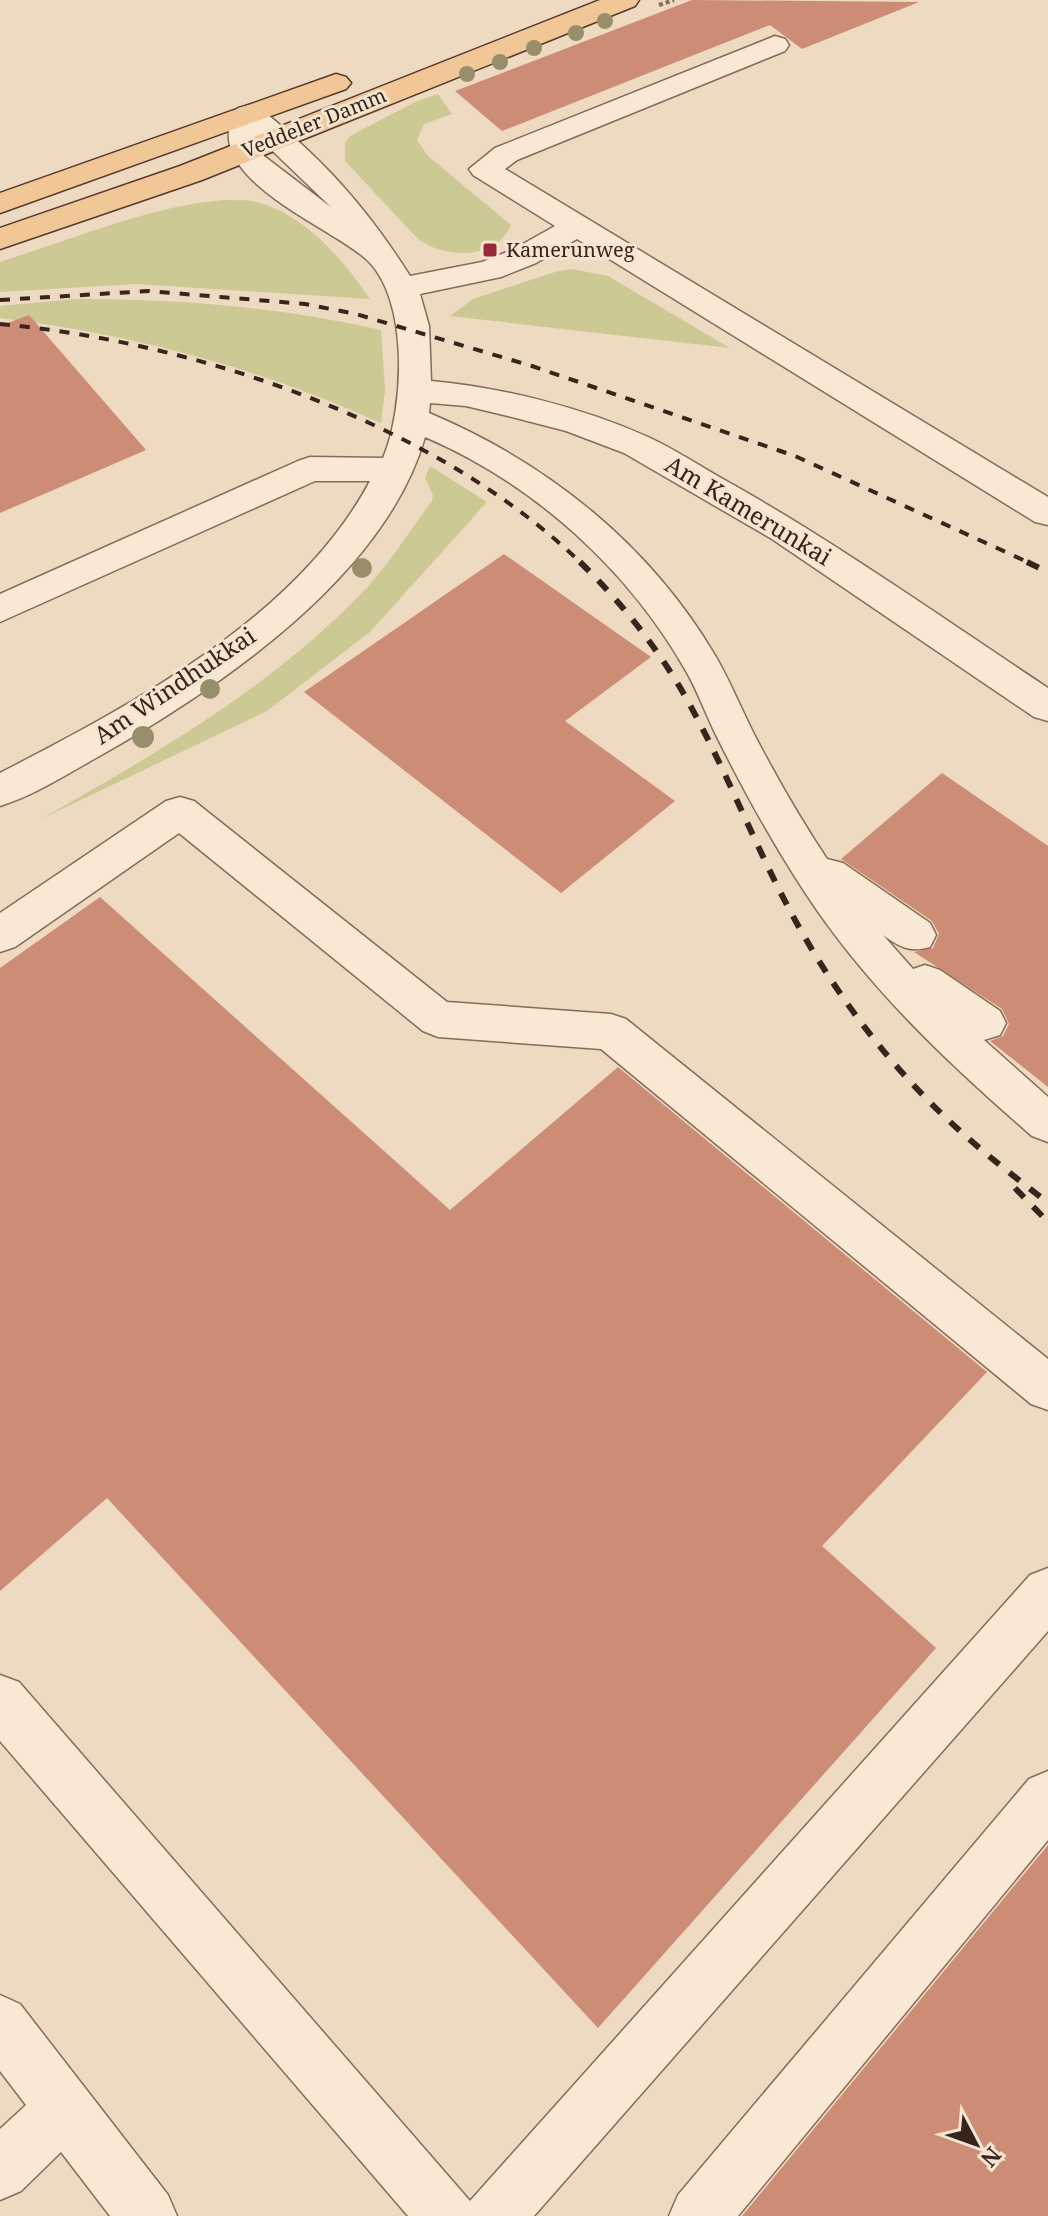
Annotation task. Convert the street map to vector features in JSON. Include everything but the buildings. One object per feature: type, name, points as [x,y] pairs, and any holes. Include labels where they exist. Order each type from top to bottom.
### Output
[{"type":"main road","points":[[416,53],[559,0]]},
{"type":"main road","name":"Veddeler Damm","points":[[0,239],[117,200],[625,0]]},
{"type":"main road","name":"Veddeler Damm","points":[[0,204],[359,75]]},
{"type":"street","points":[[775,45],[506,154],[484,169],[1048,513]]},
{"type":"street","name":"Am Windhukkai","points":[[0,791],[118,726],[250,639],[298,597],[340,552],[377,501],[407,440],[413,404],[412,330],[401,288],[341,199],[249,114]]},
{"type":"street","points":[[245,151],[243,139],[249,114]]},
{"type":"street","name":"Am Windhukkai","points":[[245,151],[276,182],[379,253]]},
{"type":"street","points":[[401,288],[490,270],[525,256],[575,227]]},
{"type":"street","name":"Am Kamerunkai","points":[[413,404],[466,395],[577,423],[636,445],[785,530],[1048,707]]},
{"type":"street","points":[[413,404],[453,435],[555,499],[618,552],[661,604],[701,664],[738,740],[798,847],[846,918],[894,976],[977,1064],[1048,1123]]},
{"type":"street","points":[[0,609],[310,469],[394,470]]},
{"type":"street","points":[[0,935],[180,812],[438,1019],[611,1032],[1048,1388]]},
{"type":"street","points":[[798,847],[824,871],[915,935]]},
{"type":"street","points":[[846,918],[895,960],[985,1023]]},
{"type":"street","points":[[494,2216],[1048,1593]]},
{"type":"street","points":[[0,1701],[447,2216]]},
{"type":"street","points":[[699,2216],[1048,1798]]},
{"type":"street","points":[[0,2024],[147,2216]]},
{"type":"street","points":[[0,2170],[65,2108]]},
{"type":"shaded area","points":[[438,94],[452,114],[424,124],[417,140],[428,156],[511,225],[494,245],[482,250],[455,253],[429,246],[418,239],[345,161],[345,143],[350,136],[415,102]]},
{"type":"shaded area","points":[[225,200],[257,202],[291,217],[335,254],[370,299],[137,284],[0,292],[0,262],[141,216]]},
{"type":"shaded area","points":[[572,269],[608,276],[730,348],[450,316],[473,299]]},
{"type":"shaded area","points":[[76,299],[229,306],[305,315],[381,330],[385,390],[381,423],[289,386],[195,356],[98,333],[0,318],[0,306]]},
{"type":"shaded area","points":[[430,466],[487,502],[370,632],[267,711],[41,819],[207,719],[322,632],[378,575],[432,501],[433,495],[425,478]]},
{"type":"railway","points":[[0,300],[149,291],[305,304],[356,314],[532,366],[795,456],[1032,564]]},
{"type":"railway","points":[[0,324],[154,349],[233,371],[311,398],[387,431],[458,470],[524,514],[582,564]]},
{"type":"railway","points":[[1027,562],[1048,572]]},
{"type":"railway","points":[[582,564],[637,626],[674,678],[716,755],[804,936],[855,1014],[894,1063],[936,1108],[980,1149],[1048,1203]]},
{"type":"railway","points":[[1015,1188],[1048,1222]]},
{"type":"place","name":"Kamerunweg","points":[[490,250]]}]
